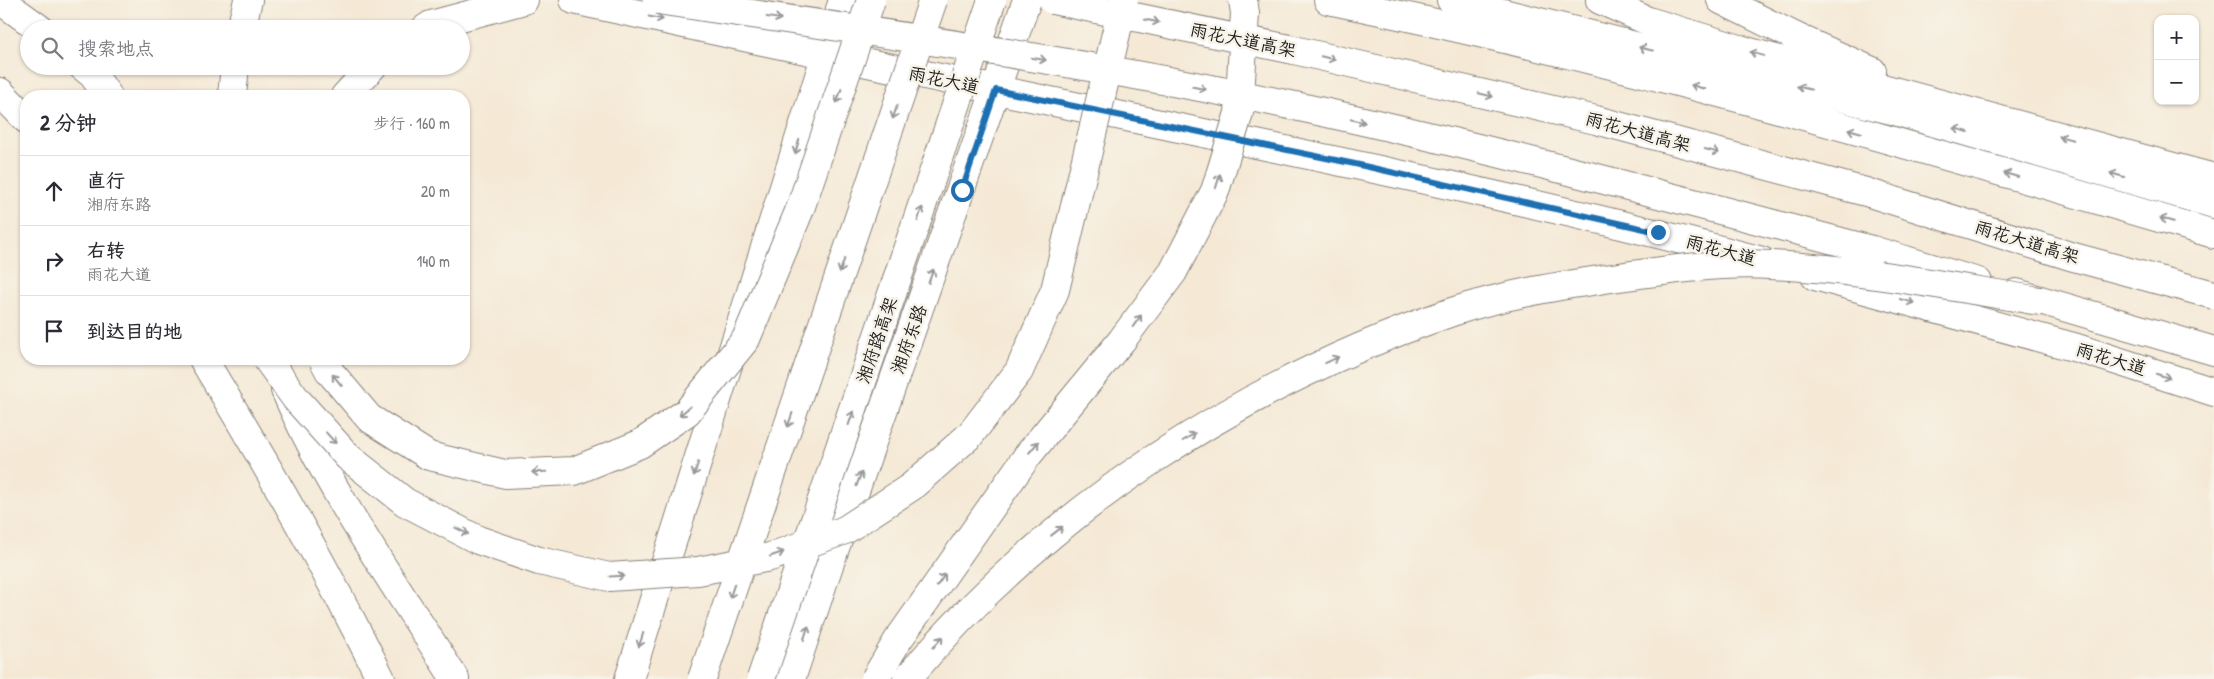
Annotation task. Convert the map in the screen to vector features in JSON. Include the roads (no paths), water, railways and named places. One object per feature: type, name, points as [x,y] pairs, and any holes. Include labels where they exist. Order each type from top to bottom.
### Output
[{"type":"main road","points":[[0,0],[28,20]]},
{"type":"main road","points":[[243,20],[248,0]]},
{"type":"main road","points":[[450,20],[524,0]]},
{"type":"main road","name":"雨花大道","points":[[574,0],[825,55],[1355,164],[1658,232],[2077,348],[2214,392]]},
{"type":"main road","points":[[657,0],[1076,65],[1309,109],[1621,185],[1872,250],[2214,352]]},
{"type":"main road","points":[[629,679],[843,0]]},
{"type":"main road","points":[[326,365],[369,418],[429,456],[505,474],[574,471],[640,444],[687,412],[746,339],[800,209],[871,0]]},
{"type":"main road","points":[[702,679],[933,0]]},
{"type":"main road","name":"湘府路高架","points":[[761,679],[992,0]]},
{"type":"main road","name":"湘府东路","points":[[791,679],[827,570],[1027,0]]},
{"type":"main road","name":"雨花大道高架","points":[[1053,0],[1294,50],[1596,120],[1866,192],[2070,256],[2214,295]]},
{"type":"main road","points":[[271,365],[296,399],[348,457],[405,502],[478,540],[539,561],[608,576],[698,571],[770,557],[845,530],[912,487],[970,434],[1019,370],[1055,290],[1124,0]]},
{"type":"main road","points":[[875,679],[898,640],[1028,455],[1122,340],[1173,272],[1215,191],[1239,113],[1245,13],[1243,0]]},
{"type":"main road","points":[[1328,0],[1501,38],[1687,83],[2214,234]]},
{"type":"main road","points":[[1451,0],[1895,111],[2214,204]]},
{"type":"main road","points":[[1600,0],[1648,21],[1746,51],[2214,178]]},
{"type":"main road","points":[[1721,0],[1834,54],[1976,113]]},
{"type":"main road","points":[[90,75],[103,90]]},
{"type":"main road","points":[[233,90],[234,75]]},
{"type":"main road","points":[[351,90],[365,75]]},
{"type":"main road","points":[[0,92],[20,113]]},
{"type":"main road","points":[[907,679],[946,632],[1027,556],[1129,475],[1244,404],[1311,370],[1336,358],[1453,312],[1547,287],[1670,270],[1768,264],[1878,276],[2040,301]]},
{"type":"main road","points":[[207,365],[263,457],[352,621],[381,679]]},
{"type":"main road","points":[[275,365],[300,423],[353,523],[455,679]]}]
